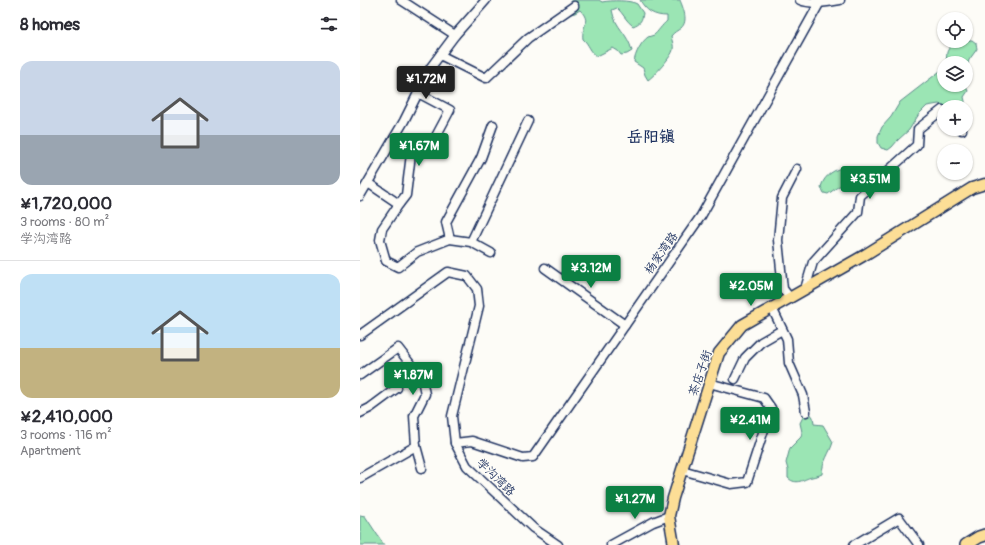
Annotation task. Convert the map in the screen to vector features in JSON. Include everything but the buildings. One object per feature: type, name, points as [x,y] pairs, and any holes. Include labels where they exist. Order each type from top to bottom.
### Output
[{"type":"highway","points":[[966,545],[985,535]]},
{"type":"main road","name":"茶店子街","points":[[674,545],[669,516],[672,498],[718,353],[742,326],[863,256],[972,188],[985,184]]},
{"type":"street","points":[[401,0],[455,35]]},
{"type":"street","points":[[360,196],[392,142],[431,67],[455,35],[486,0]]},
{"type":"street","points":[[800,0],[804,2],[840,0]]},
{"type":"street","name":"杨家湾路","points":[[455,443],[472,441],[524,458],[533,457],[701,216],[820,2]]},
{"type":"street","points":[[440,55],[486,78],[528,38],[574,6]]},
{"type":"street","points":[[418,93],[450,110],[434,140]]},
{"type":"street","points":[[805,289],[813,262],[858,212],[860,196],[917,145],[918,128],[937,114]]},
{"type":"street","points":[[471,242],[528,121]]},
{"type":"street","points":[[450,239],[446,222],[481,158],[493,126]]},
{"type":"street","points":[[392,142],[411,154],[406,195],[382,229],[380,240],[386,261],[398,267],[417,252],[450,239],[471,242],[491,252]]},
{"type":"street","points":[[790,298],[784,289],[778,240],[782,198],[797,169]]},
{"type":"street","points":[[368,183],[399,204]]},
{"type":"street","points":[[545,268],[625,326]]},
{"type":"street","name":"学沟湾路","points":[[360,335],[448,272],[467,276],[477,289],[479,306],[452,416],[455,443],[467,466],[533,528],[558,545]]},
{"type":"street","points":[[772,308],[787,339],[789,363],[803,395],[806,412]]},
{"type":"street","points":[[735,379],[745,358],[761,342],[782,330]]},
{"type":"street","points":[[360,375],[398,348],[422,379],[425,394],[414,416],[416,446],[422,468]]},
{"type":"street","points":[[682,470],[731,484],[747,482],[771,408],[764,398],[709,383]]},
{"type":"street","points":[[360,413],[370,408],[397,388]]},
{"type":"street","points":[[360,478],[416,446]]},
{"type":"street","points":[[611,545],[652,522],[669,516]]},
{"type":"street","points":[[854,545],[899,518],[919,545]]},
{"type":"green space","points":[[571,0],[599,0],[602,2],[621,1],[637,4],[643,15],[638,24],[633,26],[617,8],[612,10],[616,21],[628,40],[632,51],[621,55],[613,48],[597,56],[583,39],[586,21],[583,14],[580,10],[567,15],[572,6]]},
{"type":"green space","points":[[640,0],[680,0],[685,14],[685,22],[681,28],[671,36],[673,50],[670,57],[648,80],[643,68],[634,62],[637,52],[643,42],[648,37],[657,33],[667,21],[667,16],[654,14],[645,7]]},
{"type":"green space","points":[[973,41],[976,43],[977,49],[972,56],[947,56],[949,48],[973,48]]},
{"type":"green space","points":[[937,73],[937,92],[967,92],[964,97],[965,100],[937,100],[937,104],[927,106],[919,114],[909,130],[892,147],[888,150],[881,148],[878,143],[878,136],[882,127],[891,117],[900,102]]},
{"type":"green space","points":[[847,167],[854,171],[857,179],[846,186],[839,186],[828,194],[824,193],[821,187],[825,179],[831,173]]},
{"type":"green space","points":[[806,411],[813,417],[814,424],[823,425],[833,442],[823,465],[822,474],[794,482],[788,478],[786,463],[790,448],[801,437],[802,432],[800,423]]},
{"type":"green space","points":[[360,515],[365,516],[384,545],[360,545]]},
{"type":"district","name":"岳阳镇","points":[[651,136]]}]
